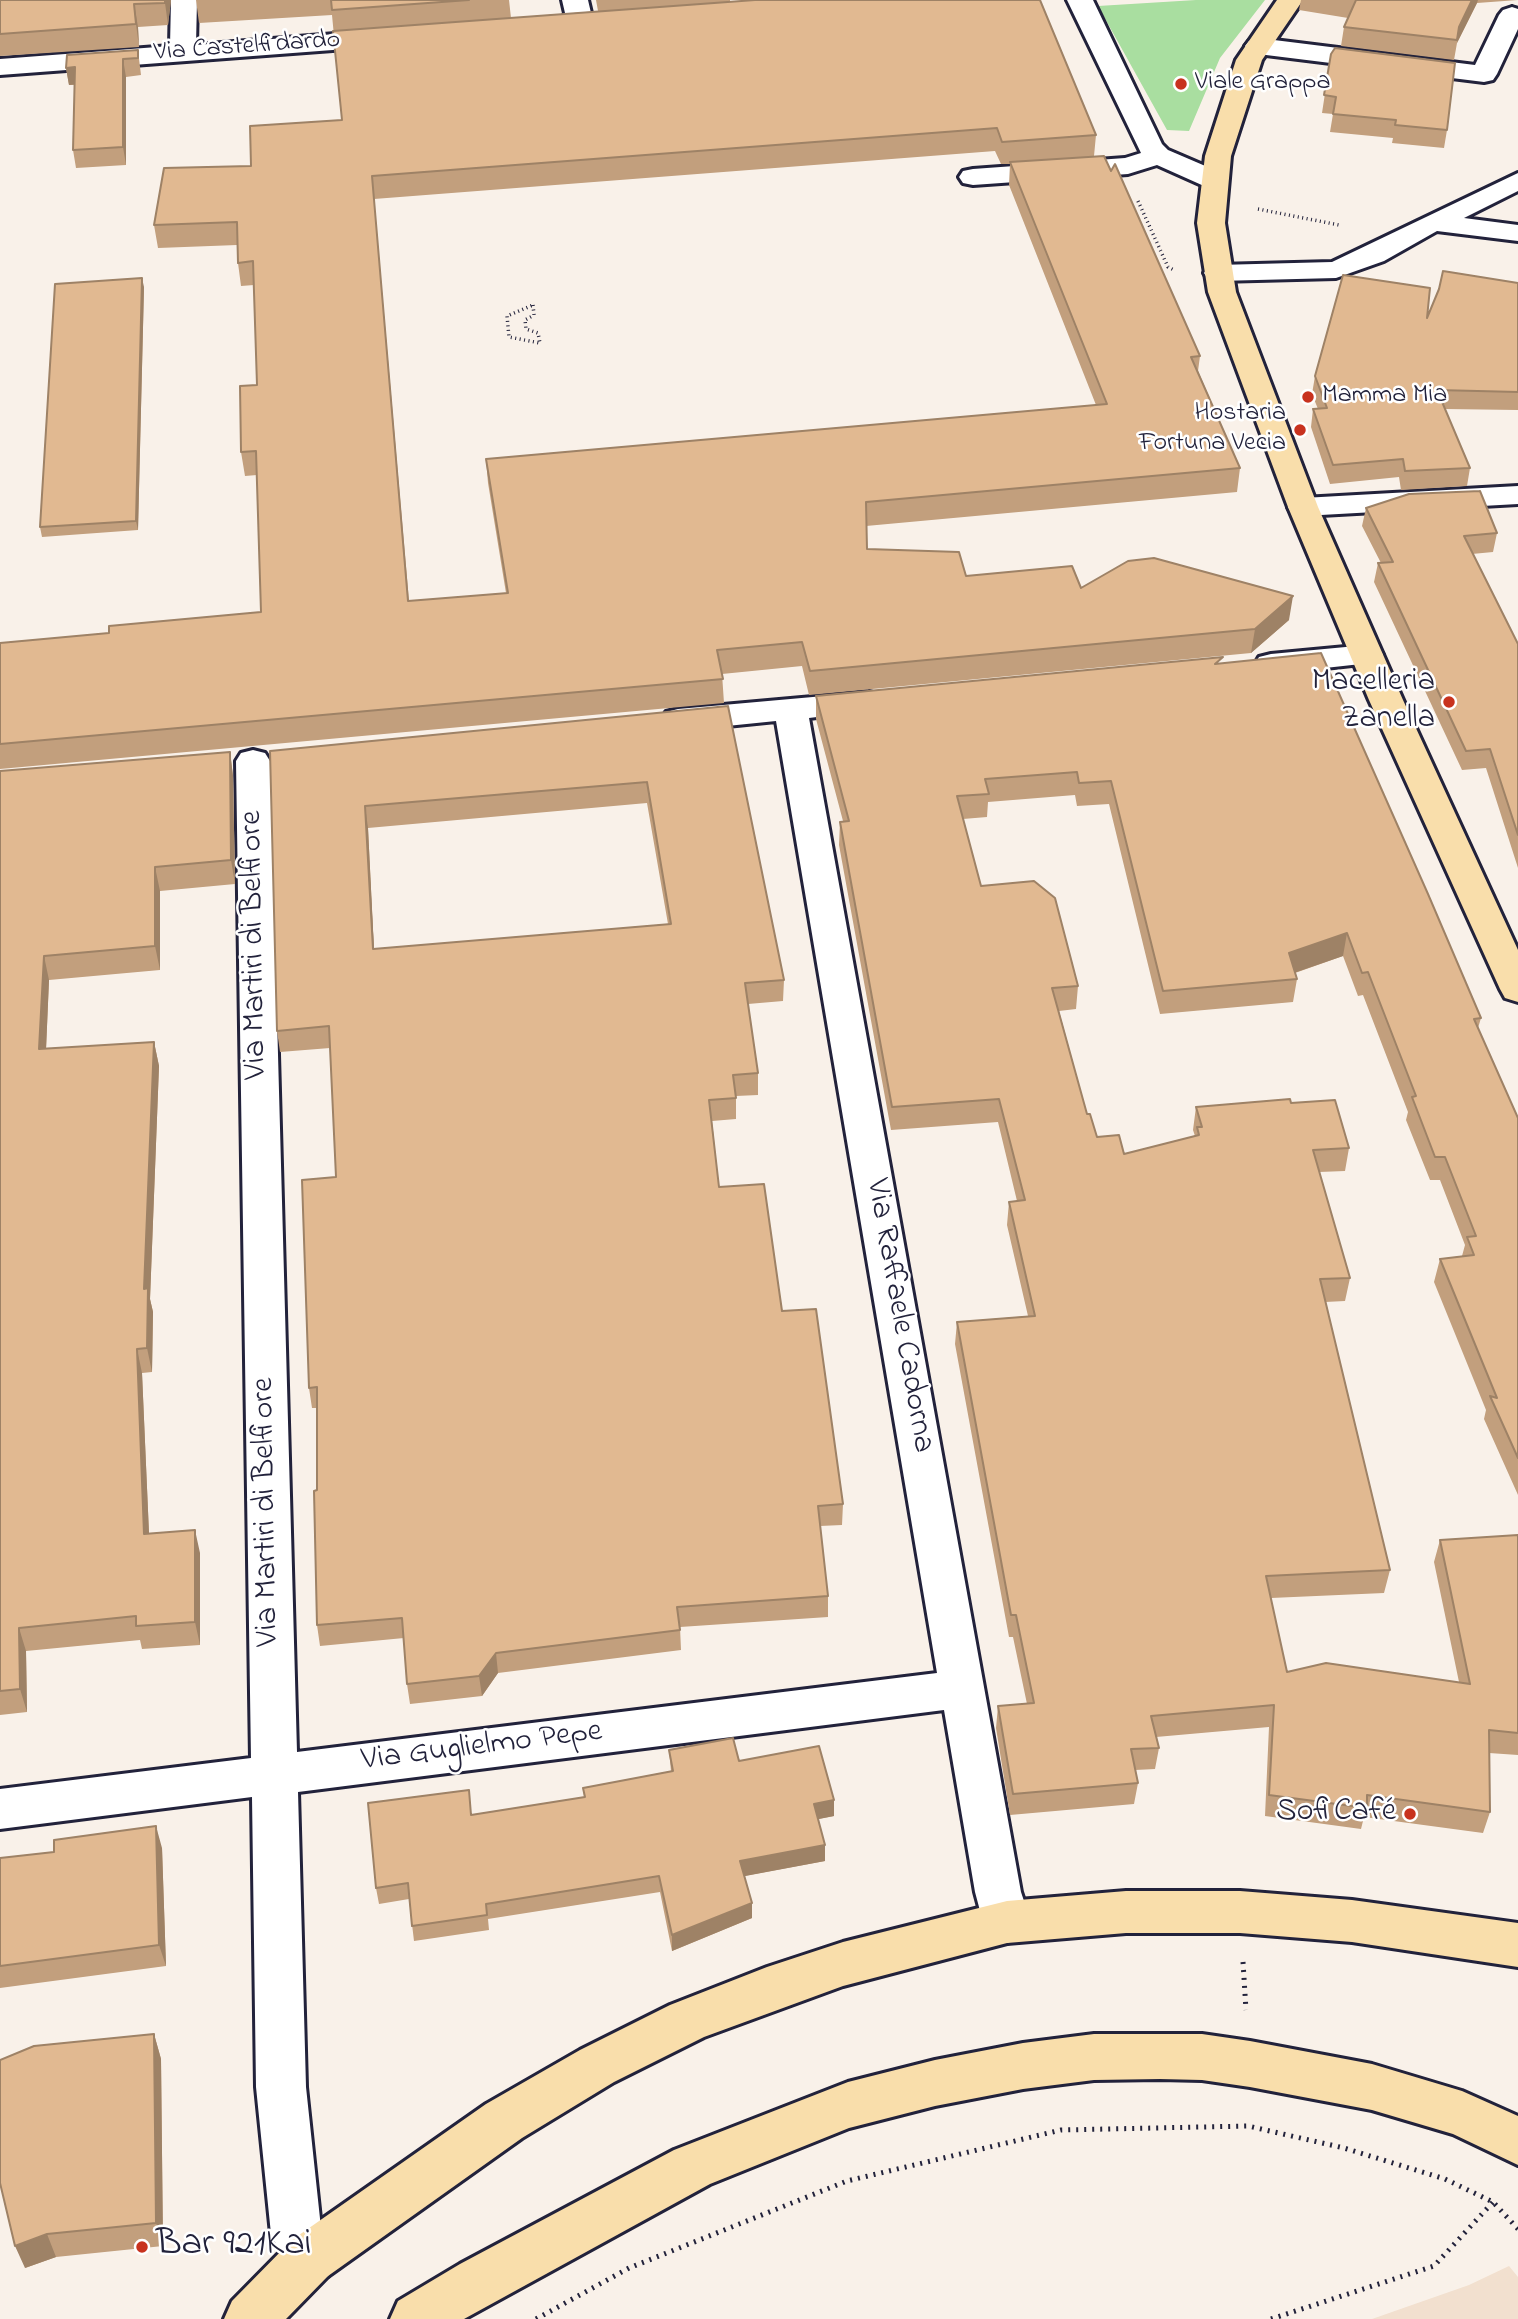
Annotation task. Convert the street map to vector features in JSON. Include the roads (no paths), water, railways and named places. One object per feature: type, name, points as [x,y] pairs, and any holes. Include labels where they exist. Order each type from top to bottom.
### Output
[{"type":"main road","points":[[1290,0],[1248,60],[1223,134],[1213,192],[1211,223],[1219,273],[1248,369],[1303,507],[1518,989]]},
{"type":"main road","points":[[250,2319],[310,2258],[503,2121],[597,2066],[687,2021],[767,1989],[843,1964],[1007,1922],[1126,1912],[1240,1912],[1352,1921],[1518,1945]]},
{"type":"main road","points":[[416,2319],[478,2281],[692,2166],[848,2105],[935,2082],[1023,2066],[1094,2057],[1160,2056],[1250,2064],[1372,2087],[1462,2113],[1518,2141]]},
{"type":"street","points":[[183,53],[184,0]]},
{"type":"street","points":[[1080,0],[1150,147],[1157,156],[1213,192]]},
{"type":"street","points":[[546,26],[574,12],[601,22]]},
{"type":"street","points":[[1258,46],[1484,74],[1512,15]]},
{"type":"street","name":"Via Castelfidardo","points":[[0,67],[406,36]]},
{"type":"street","points":[[1131,178],[1157,156]]},
{"type":"street","points":[[973,177],[1131,178],[1213,192]]},
{"type":"street","points":[[1219,273],[1336,270],[1374,256],[1421,228],[1518,181]]},
{"type":"street","points":[[1421,228],[1518,233]]},
{"type":"street","points":[[1303,507],[1518,495]]},
{"type":"street","points":[[1235,667],[1367,655]]},
{"type":"street","points":[[653,722],[902,699]]},
{"type":"street","name":"Via Raffaele Cadorna","points":[[791,710],[998,1892],[1007,1922]]},
{"type":"street","name":"Via Martiri di Belfiore","points":[[253,761],[281,2087],[296,2234],[310,2258]]},
{"type":"street","name":"Via Guglielmo Pepe","points":[[0,1809],[963,1689]]},
{"type":"place","name":"Viale Grappa","points":[[1181,84]]},
{"type":"place","name":"Mamma Mia","points":[[1308,397]]},
{"type":"place","name":"Hostaria Fortuna Vecia","points":[[1300,430]]},
{"type":"place","name":"Macelleria Zanella","points":[[1449,702]]},
{"type":"place","name":"SofiCafé","points":[[1410,1814]]},
{"type":"place","name":"Bar 921Kai","points":[[142,2247]]}]
